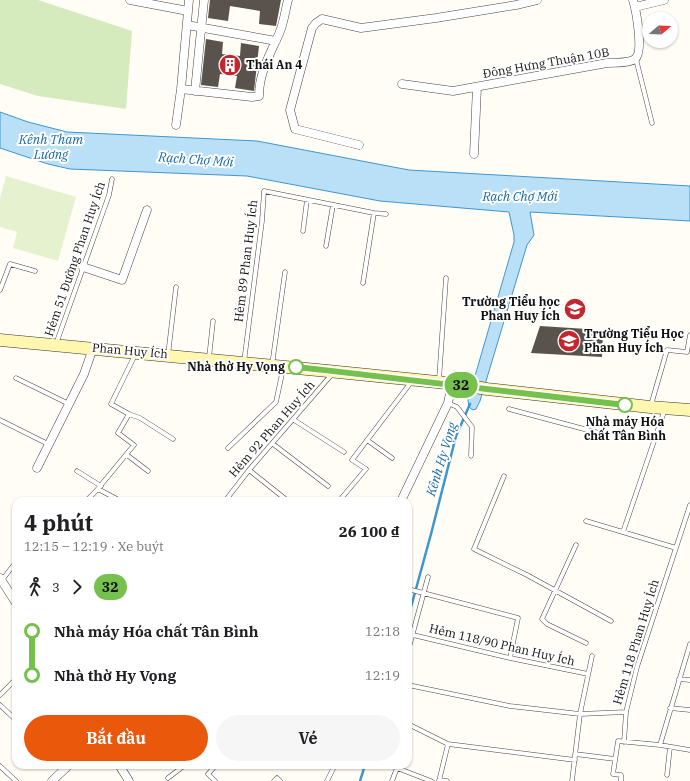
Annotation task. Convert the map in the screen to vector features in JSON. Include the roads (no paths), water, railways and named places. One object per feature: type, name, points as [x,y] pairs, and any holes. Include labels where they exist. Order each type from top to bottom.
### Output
[{"type":"main road","name":"Phan Huy Ích","points":[[0,340],[334,371],[650,407],[690,410]]},
{"type":"street","points":[[130,0],[188,12]]},
{"type":"street","points":[[176,125],[181,89],[189,0]]},
{"type":"street","points":[[195,90],[204,0]]},
{"type":"street","points":[[181,89],[252,97],[259,96],[262,76],[280,32],[288,0]]},
{"type":"street","points":[[358,145],[295,129],[290,110],[312,28],[316,23],[322,19],[361,28],[436,18],[516,5],[537,0]]},
{"type":"street","points":[[636,59],[639,53],[639,43],[634,3],[664,0]]},
{"type":"street","points":[[187,25],[276,41]]},
{"type":"street","name":"Đông Hưng Thuận 10B","points":[[402,84],[453,91],[636,59]]},
{"type":"street","points":[[474,154],[476,88]]},
{"type":"street","points":[[84,267],[122,280],[147,210]]},
{"type":"street","points":[[37,468],[84,374],[93,348]]},
{"type":"street","points":[[403,497],[448,403],[455,384]]},
{"type":"street","points":[[1,579],[12,594]]},
{"type":"street","points":[[54,780],[64,769]]},
{"type":"street","points":[[122,769],[129,781]]},
{"type":"lane","points":[[636,59],[652,123]]},
{"type":"lane","name":"Hẻm 51 Đường Phan Huy Ích","points":[[56,345],[110,194],[112,179]]},
{"type":"lane","name":"Hẻm 89 Phan Huy Ích","points":[[244,362],[262,221],[264,191],[374,213],[386,214]]},
{"type":"lane","points":[[303,231],[307,200]]},
{"type":"lane","points":[[326,246],[333,205]]},
{"type":"lane","points":[[364,283],[374,213]]},
{"type":"lane","points":[[0,290],[10,264],[35,272]]},
{"type":"lane","points":[[228,448],[276,402],[285,272]]},
{"type":"lane","points":[[439,382],[446,278]]},
{"type":"lane","points":[[168,355],[176,287]]},
{"type":"lane","points":[[209,359],[213,321]]},
{"type":"lane","points":[[650,407],[667,350],[686,352],[690,335]]},
{"type":"lane","points":[[137,352],[111,404],[140,418],[172,439]]},
{"type":"lane","name":"Hẻm 92 Phan Huy Ích","points":[[228,497],[249,470],[294,420],[334,371]]},
{"type":"lane","points":[[16,378],[69,404]]},
{"type":"lane","points":[[342,497],[366,469],[352,460],[413,380]]},
{"type":"lane","points":[[448,403],[457,407],[472,427],[471,456]]},
{"type":"lane","points":[[623,532],[666,408]]},
{"type":"lane","points":[[509,410],[599,433]]},
{"type":"lane","points":[[90,497],[134,445],[118,433],[129,414]]},
{"type":"lane","points":[[0,420],[49,445]]},
{"type":"lane","points":[[294,420],[344,452]]},
{"type":"lane","points":[[368,440],[392,458]]},
{"type":"lane","points":[[272,444],[328,486]]},
{"type":"lane","points":[[127,454],[148,472]]},
{"type":"lane","points":[[249,470],[283,497]]},
{"type":"lane","points":[[77,471],[113,497]]},
{"type":"lane","points":[[504,476],[474,549],[611,621]]},
{"type":"lane","name":"Hẻm 118 Phan Huy Ích","points":[[412,686],[510,706],[580,714],[626,712],[637,667],[690,505]]},
{"type":"lane","points":[[586,521],[676,548]]},
{"type":"lane","points":[[576,545],[542,619],[547,624],[586,643]]},
{"type":"lane","points":[[1,579],[12,567]]},
{"type":"lane","points":[[412,638],[428,577]]},
{"type":"lane","points":[[412,590],[518,618],[510,658]]},
{"type":"lane","name":"Hẻm 118/90 Phan Huy Ích","points":[[413,635],[510,658],[588,674]]},
{"type":"lane","points":[[660,745],[690,644]]},
{"type":"lane","name":"Hẻm 118/90 Phan Huy Ích","points":[[572,781],[580,714],[592,656]]},
{"type":"lane","points":[[679,679],[690,680]]},
{"type":"lane","points":[[0,695],[12,683]]},
{"type":"lane","points":[[0,705],[12,716]]},
{"type":"lane","points":[[670,708],[690,710]]},
{"type":"lane","points":[[624,742],[626,712]]},
{"type":"lane","points":[[412,726],[448,744],[575,760]]},
{"type":"lane","points":[[621,781],[621,775],[612,774],[618,741],[670,746],[690,750]]},
{"type":"lane","points":[[447,781],[439,780],[448,744]]},
{"type":"lane","points":[[667,775],[670,746]]},
{"type":"lane","points":[[575,754],[615,759]]},
{"type":"lane","points":[[0,766],[16,781]]},
{"type":"lane","points":[[168,778],[180,769]]},
{"type":"lane","points":[[212,769],[208,774],[215,781]]},
{"type":"lane","points":[[327,781],[333,769]]},
{"type":"lane","points":[[392,781],[397,769]]},
{"type":"lane","points":[[400,769],[431,781]]},
{"type":"lane","points":[[274,781],[277,778],[280,781]]},
{"type":"water","name":"Rạch Chợ Mới","points":[[0,112],[28,122],[67,132],[257,141],[409,170],[690,186],[690,221],[530,212],[534,235],[527,245],[480,401],[476,409],[473,410],[469,407],[468,400],[514,242],[509,212],[380,201],[247,176],[70,169],[48,164],[0,148]]},
{"type":"waterway","name":"Kênh Hy Vọng","points":[[412,603],[456,436],[470,404]]},
{"type":"waterway","name":"Kênh Hy Vọng","points":[[360,781],[364,769]]},
{"type":"place","name":"Thái An 4","points":[[230,65]]},
{"type":"place","name":"Trường Tiểu học Phan Huy Ích","points":[[575,309]]},
{"type":"place","name":"Trường Tiểu Học Phan Huy Ích","points":[[569,341]]},
{"type":"place","name":"Nhà thờ Hy Vọng","points":[[296,367]]},
{"type":"place","name":"Nhà máy Hóa chất Tân Bình","points":[[625,405]]},
{"type":"water label","name":"Kênh Tham Lương","points":[[51,146]]}]
